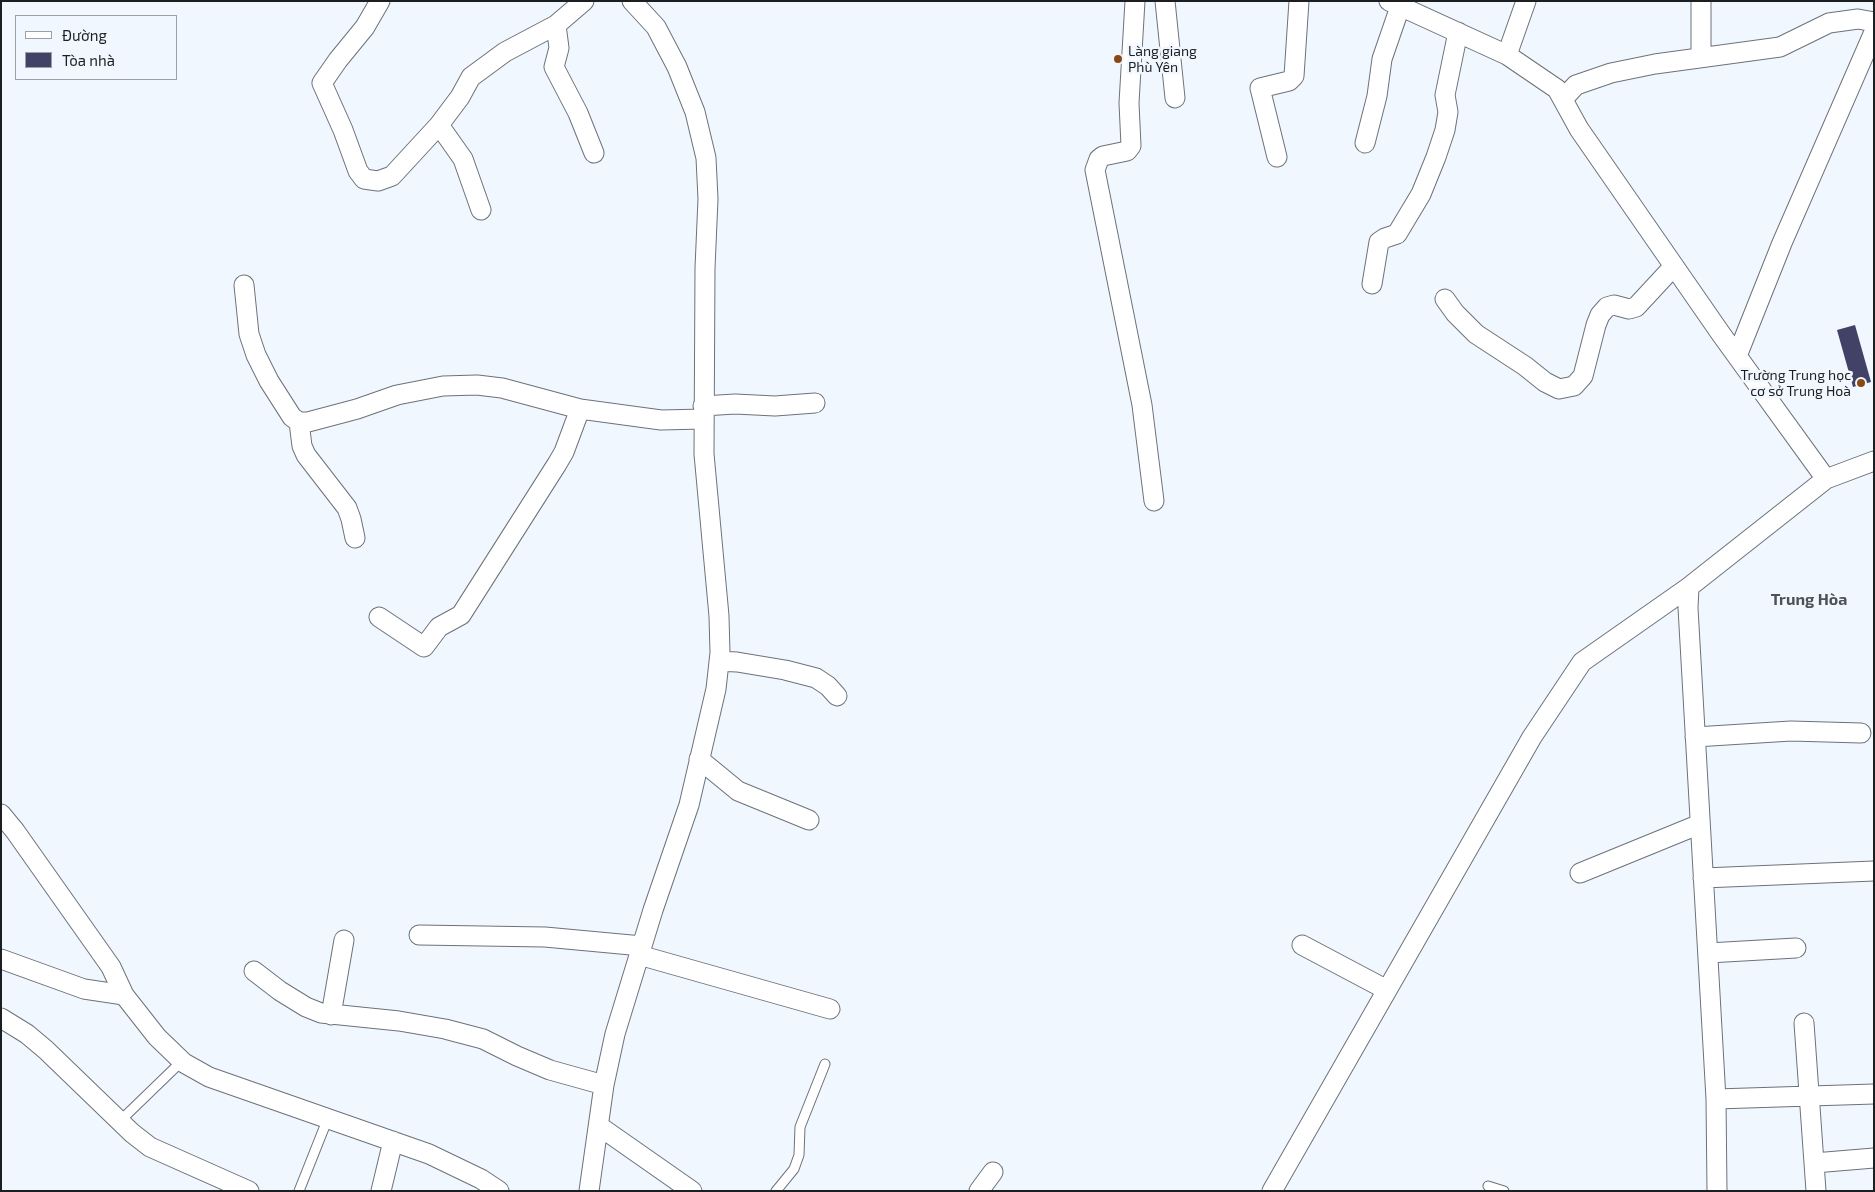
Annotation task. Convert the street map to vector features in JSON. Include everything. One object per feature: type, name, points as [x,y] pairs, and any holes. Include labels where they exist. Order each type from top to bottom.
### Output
[{"type":"street","points":[[380,1],[365,27],[329,71],[322,83],[358,171],[364,179],[378,181],[392,176],[439,125],[460,97],[470,77],[505,52],[556,25],[584,1]]},
{"type":"street","points":[[589,1191],[604,1085],[615,1034],[689,805],[716,689],[719,661],[719,616],[704,454],[704,268],[708,200],[706,158],[694,112],[677,67],[656,27],[632,1]]},
{"type":"street","points":[[1135,1],[1129,103],[1131,146],[1127,151],[1103,156],[1099,159],[1095,170],[1142,405],[1154,501]]},
{"type":"street","points":[[1165,1],[1174,98]]},
{"type":"street","points":[[1277,158],[1260,88],[1289,81],[1294,76],[1299,1]]},
{"type":"street","points":[[1507,55],[1526,1]]},
{"type":"street","points":[[1702,1],[1702,57]]},
{"type":"street","points":[[1366,143],[1377,96],[1382,59],[1397,3],[1507,55],[1557,90],[1579,128],[1674,266],[1826,478]]},
{"type":"street","points":[[1562,99],[1576,85],[1611,73],[1655,64],[1780,47],[1829,23],[1858,19],[1874,22]]},
{"type":"street","points":[[556,25],[559,48],[554,67],[578,113],[594,154]]},
{"type":"street","points":[[1372,284],[1379,242],[1397,234],[1421,194],[1436,157],[1447,121],[1448,112],[1445,95],[1458,32]]},
{"type":"street","points":[[1737,356],[1782,243],[1874,32]]},
{"type":"street","points":[[439,125],[463,159],[481,210]]},
{"type":"street","points":[[1445,299],[1455,313],[1476,334],[1525,366],[1545,382],[1559,389],[1574,386],[1583,376],[1596,324],[1606,307],[1614,305],[1629,309],[1636,307],[1674,266]]},
{"type":"street","points":[[244,286],[249,334],[256,355],[269,381],[292,417],[299,422],[308,422],[358,409],[396,395],[443,386],[477,385],[502,388],[580,409],[661,420],[703,413],[735,404],[775,406],[815,403]]},
{"type":"street","points":[[379,617],[424,647],[440,627],[461,615],[558,464],[580,409]]},
{"type":"street","points":[[299,422],[302,446],[306,455],[347,508],[355,538]]},
{"type":"street","points":[[1272,1191],[1532,737],[1582,662],[1689,586],[1826,478],[1874,461]]},
{"type":"street","points":[[1689,586],[1688,608],[1716,1099],[1717,1191]]},
{"type":"street","points":[[719,661],[785,670],[816,678],[828,686],[837,696]]},
{"type":"street","points":[[1695,737],[1791,732],[1861,733]]},
{"type":"street","points":[[699,759],[738,791],[809,820]]},
{"type":"street","points":[[1,814],[112,967],[124,995],[157,1037],[182,1061],[209,1077],[429,1154],[481,1179],[499,1191]]},
{"type":"street","points":[[1580,873],[1700,824]]},
{"type":"street","points":[[1704,878],[1874,871]]},
{"type":"street","points":[[419,935],[545,937],[641,950],[830,1009]]},
{"type":"street","points":[[331,1015],[344,940]]},
{"type":"street","points":[[1302,945],[1387,990]]},
{"type":"street","points":[[1708,953],[1796,948]]},
{"type":"street","points":[[1,959],[84,989],[124,995]]},
{"type":"street","points":[[254,970],[280,991],[306,1007],[331,1015],[399,1021],[483,1039],[550,1070],[604,1085]]},
{"type":"street","points":[[1,1018],[27,1034],[46,1050],[150,1147],[250,1191]]},
{"type":"street","points":[[1804,1023],[1816,1191]]},
{"type":"street","points":[[1716,1099],[1874,1094]]},
{"type":"street","points":[[599,1126],[692,1191]]},
{"type":"street","points":[[381,1191],[393,1141]]},
{"type":"street","points":[[1814,1162],[1874,1158]]},
{"type":"street","points":[[978,1191],[992,1172]]},
{"type":"lane","points":[[120,1121],[182,1061]]},
{"type":"lane","points":[[776,1191],[794,1169],[799,1155],[800,1127],[825,1064]]},
{"type":"lane","points":[[299,1191],[328,1118]]},
{"type":"lane","points":[[1488,1186],[1504,1191]]},
{"type":"building","points":[[1855,325],[1871,382],[1853,387],[1837,330]]},
{"type":"place","name":"Làng giang Phù Yên","points":[[1118,59]]},
{"type":"place","name":"Trường Trung học cơ sở Trung Hoà","points":[[1861,383]]},
{"type":"district","name":"Trung Hòa","points":[[1809,600]]}]
